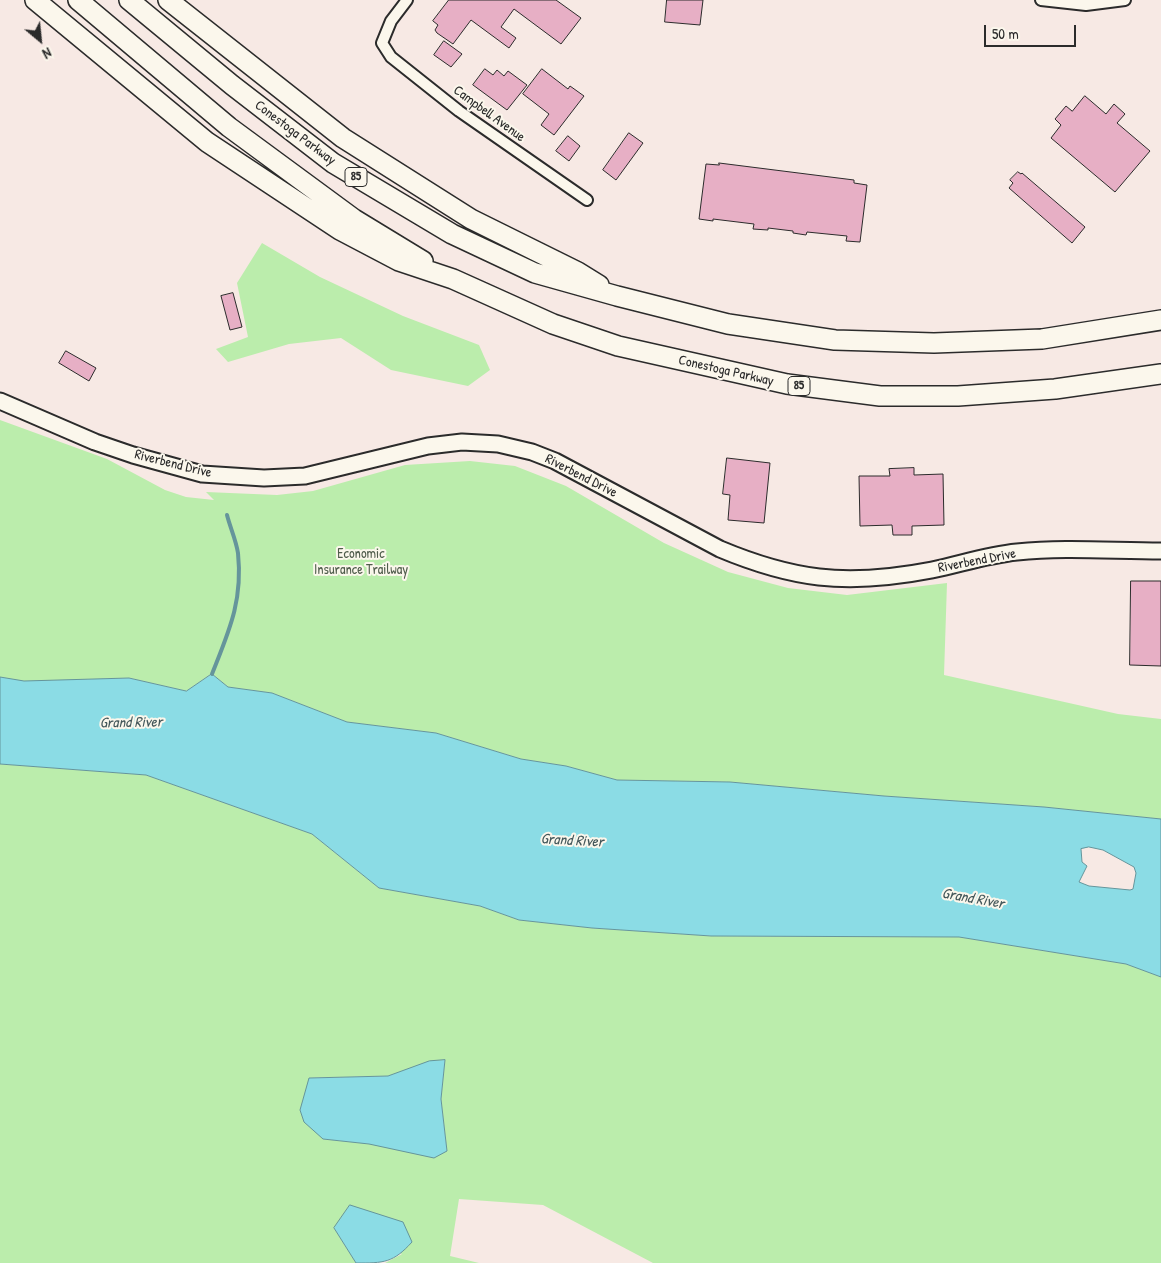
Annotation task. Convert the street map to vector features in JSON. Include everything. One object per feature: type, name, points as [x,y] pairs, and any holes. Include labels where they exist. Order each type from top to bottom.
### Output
[{"type":"highway","name":"Conestoga Parkway","points":[[36,0],[207,142],[340,230],[398,261],[453,279],[553,324],[618,346],[787,384],[880,396],[958,396],[1055,388],[1161,374]]},
{"type":"highway","name":"Conestoga Parkway","points":[[78,0],[229,127],[354,218],[453,279]]},
{"type":"highway","name":"Conestoga Parkway","points":[[129,0],[232,85],[333,163],[452,234],[535,273],[728,324],[835,340],[934,343],[1042,339],[1161,320]]},
{"type":"highway","name":"Conestoga Parkway","points":[[168,0],[343,138],[471,219],[578,272],[617,296]]},
{"type":"street","name":"Campbell Avenue","points":[[407,0],[392,22],[382,43],[391,57],[459,111],[587,200]]},
{"type":"street","points":[[1041,0],[1086,5],[1125,0]]},
{"type":"street","name":"Riverbend Drive","points":[[0,401],[95,442],[133,455],[202,474],[264,478],[305,476],[428,446],[462,442],[498,444],[555,460],[720,549],[747,560],[818,577],[850,578],[894,575],[931,570],[987,556],[1020,552],[1070,550],[1161,551]]},
{"type":"green space","points":[[262,243],[320,277],[403,316],[479,345],[490,370],[468,386],[391,370],[341,338],[289,344],[228,362],[216,349],[248,337],[237,283]]},
{"type":"green space","name":"Economic Insurance Trailway","points":[[0,420],[107,459],[165,490],[186,497],[214,500],[206,492],[277,495],[313,491],[405,465],[470,461],[515,466],[566,486],[664,543],[728,572],[788,588],[847,595],[947,583],[944,675],[1118,714],[1161,719],[1161,819],[1044,807],[884,796],[730,782],[617,780],[566,766],[521,759],[436,733],[347,722],[272,693],[228,687],[212,674],[186,691],[129,678],[24,682],[0,677]]},
{"type":"green space","points":[[0,764],[146,775],[312,834],[379,888],[480,906],[519,920],[592,928],[711,936],[959,937],[1126,964],[1161,977],[1161,1263],[653,1263],[543,1205],[459,1199],[450,1256],[479,1263],[385,1263],[402,1254],[334,1228],[356,1263],[0,1263]],"holes":[[[445,1060],[441,1099],[447,1151],[323,1139],[309,1078],[388,1076]]]},
{"type":"water","name":"Grand River","points":[[212,674],[228,687],[272,693],[347,722],[436,733],[521,759],[566,766],[617,780],[730,782],[884,796],[1044,807],[1161,819],[1161,977],[1126,964],[959,937],[711,936],[592,928],[519,920],[480,906],[379,888],[312,834],[146,775],[0,764],[0,677],[24,681],[129,678],[186,691]],"holes":[[[1089,847],[1103,850],[1134,867],[1136,873],[1133,889],[1089,886],[1079,882],[1087,866],[1082,862],[1081,849]]]},
{"type":"water","points":[[445,1060],[441,1099],[447,1151],[434,1158],[369,1144],[323,1139],[304,1122],[300,1110],[309,1078],[388,1076],[429,1061]]},
{"type":"water","points":[[350,1205],[403,1222],[412,1242],[393,1258],[374,1263],[356,1263],[334,1228]]},
{"type":"building","points":[[449,0],[556,0],[581,18],[561,44],[514,9],[501,27],[516,38],[509,48],[471,20],[453,44],[437,33],[435,30],[438,25],[433,21]]},
{"type":"building","points":[[667,0],[703,0],[700,25],[665,22]]},
{"type":"building","points":[[444,41],[462,54],[451,67],[434,55]]},
{"type":"building","points":[[485,69],[493,75],[497,70],[504,76],[508,71],[527,85],[507,110],[473,85]]},
{"type":"building","points":[[542,69],[568,89],[570,86],[584,96],[554,135],[541,125],[549,114],[523,94]]},
{"type":"building","points":[[1085,96],[1106,114],[1114,104],[1125,114],[1117,123],[1150,151],[1115,192],[1051,138],[1061,125],[1055,119],[1066,106],[1072,111]]},
{"type":"building","points":[[629,133],[643,143],[616,180],[603,170]]},
{"type":"building","points":[[568,136],[580,146],[569,161],[556,151]]},
{"type":"building","points":[[719,163],[854,180],[854,183],[867,185],[860,242],[846,241],[847,236],[807,232],[806,235],[793,233],[793,231],[768,228],[768,230],[753,229],[754,224],[699,219],[706,164],[719,165]]},
{"type":"building","points":[[1018,172],[1022,173],[1085,227],[1072,243],[1009,188],[1013,183],[1010,180]]},
{"type":"building","points":[[233,293],[242,327],[230,330],[221,296]]},
{"type":"building","points":[[66,351],[96,368],[89,381],[59,363]]},
{"type":"building","points":[[727,458],[770,463],[764,523],[728,520],[730,495],[723,494]]},
{"type":"building","points":[[914,468],[914,475],[943,474],[944,525],[912,526],[912,535],[893,535],[892,525],[860,526],[859,476],[890,476],[889,469]]},
{"type":"building","points":[[1131,581],[1161,581],[1161,666],[1130,665]]},
{"type":"waterway","points":[[212,674],[229,629],[238,586],[238,553],[227,515]]}]
